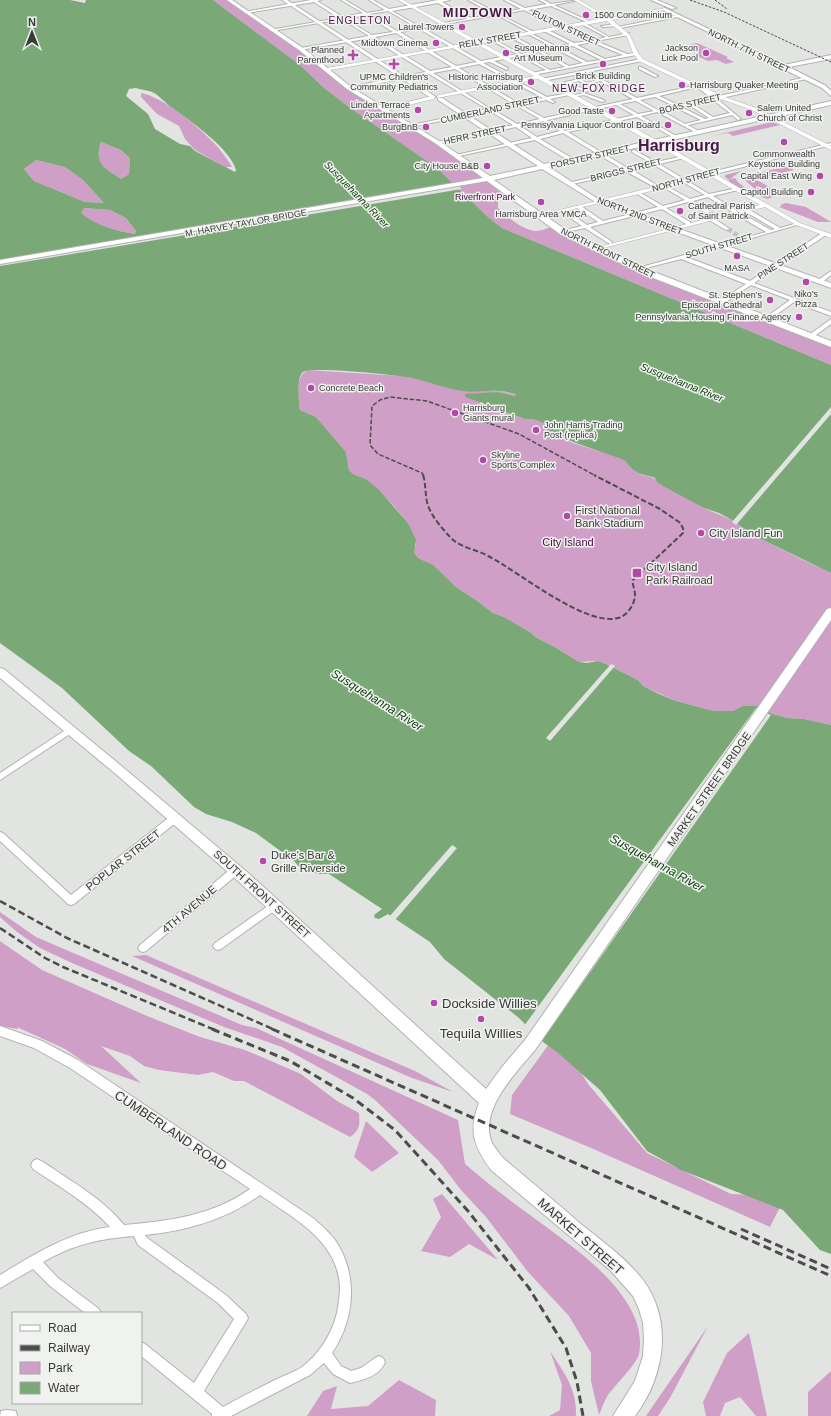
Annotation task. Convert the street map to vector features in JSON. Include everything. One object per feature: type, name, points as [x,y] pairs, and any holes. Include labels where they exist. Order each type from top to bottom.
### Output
[{"type":"main road","name":"NORTH FRONT STREET","points":[[229,0],[301,49],[349,88],[438,143],[563,232],[640,270],[831,344]]},
{"type":"main road","name":"NORTH 2ND STREET","points":[[284,0],[599,202],[831,286]]},
{"type":"main road","points":[[400,0],[682,157],[798,224],[831,236]]},
{"type":"main road","points":[[576,0],[618,26],[628,34],[631,39],[634,54],[641,60],[698,86],[717,98],[746,105],[830,146]]},
{"type":"main road","name":"NORTH 7TH STREET","points":[[650,0],[677,16],[828,87],[831,94]]},
{"type":"main road","name":"NORTH 7TH STREET","points":[[653,0],[664,8],[674,8],[676,11],[806,78],[828,87]]},
{"type":"main road","name":"REILY STREET","points":[[327,70],[664,8]]},
{"type":"main road","points":[[677,16],[684,15]]},
{"type":"main road","points":[[785,67],[831,57]]},
{"type":"main road","points":[[385,109],[537,77]]},
{"type":"main road","points":[[814,108],[828,99],[828,87]]},
{"type":"main road","name":"FORSTER STREET","points":[[491,181],[814,108],[831,106]]},
{"type":"main road","name":"FORSTER STREET","points":[[547,169],[573,161],[634,151],[677,138],[772,118]]},
{"type":"main road","points":[[467,185],[478,179],[478,171]]},
{"type":"main road","name":"NORTH STREET","points":[[541,216],[712,175]]},
{"type":"main road","name":"M. HARVEY TAYLOR BRIDGE","points":[[0,263],[491,181]]},
{"type":"main road","points":[[467,185],[491,185],[502,189]]},
{"type":"main road","points":[[736,212],[764,204]]},
{"type":"main road","points":[[595,248],[764,204]]},
{"type":"main road","points":[[595,248],[688,223],[713,218]]},
{"type":"main road","name":"MARKET STREET BRIDGE","points":[[488,1101],[530,1045],[831,612]]},
{"type":"main road","name":"SOUTH FRONT STREET","points":[[0,672],[236,870],[488,1101]]},
{"type":"main road","name":"MARKET STREET","points":[[488,1101],[481,1118],[480,1137],[486,1150],[497,1164],[617,1265],[630,1278],[644,1300],[652,1328],[652,1362],[643,1384],[623,1416]]},
{"type":"street","points":[[314,0],[573,161]]},
{"type":"street","points":[[246,12],[320,0]]},
{"type":"street","points":[[343,0],[628,170],[688,200],[728,229]]},
{"type":"street","points":[[372,0],[480,63],[553,102]]},
{"type":"street","points":[[272,30],[448,0]]},
{"type":"street","points":[[470,0],[586,63]]},
{"type":"street","name":"FULTON STREET","points":[[507,0],[560,28],[626,56]]},
{"type":"street","points":[[541,0],[585,23],[608,38]]},
{"type":"street","points":[[301,49],[576,0]]},
{"type":"street","points":[[437,1],[470,19]]},
{"type":"street","points":[[603,26],[618,26],[677,16]]},
{"type":"street","points":[[545,30],[604,60]]},
{"type":"street","points":[[349,88],[628,34]]},
{"type":"street","points":[[511,36],[569,67]]},
{"type":"street","points":[[493,40],[550,71]]},
{"type":"street","points":[[619,45],[620,53]]},
{"type":"street","points":[[537,77],[550,71],[634,54]]},
{"type":"street","points":[[537,77],[583,72],[641,60]]},
{"type":"street","points":[[491,61],[507,70]]},
{"type":"street","points":[[640,68],[655,76],[668,73]]},
{"type":"street","points":[[583,72],[699,133]]},
{"type":"street","name":"BOAS STREET","points":[[456,156],[806,78]]},
{"type":"street","points":[[587,84],[596,89],[584,91],[567,82],[580,80],[587,84],[600,80]]},
{"type":"street","name":"HERR STREET","points":[[438,143],[698,86]]},
{"type":"street","name":"CUMBERLAND STREET","points":[[412,126],[570,95],[584,94],[603,101]]},
{"type":"street","points":[[656,96],[704,120]]},
{"type":"street","points":[[717,98],[732,114],[739,119]]},
{"type":"street","points":[[617,104],[677,138]]},
{"type":"street","points":[[690,104],[712,118]]},
{"type":"street","points":[[684,125],[732,114]]},
{"type":"street","name":"NORTH STREET","points":[[712,175],[713,173],[830,146]]},
{"type":"street","points":[[634,151],[770,232]]},
{"type":"street","name":"BRIGGS STREET","points":[[570,184],[682,157]]},
{"type":"street","points":[[563,232],[736,189]]},
{"type":"street","points":[[639,193],[688,223]]},
{"type":"street","points":[[579,207],[602,222]]},
{"type":"street","points":[[746,210],[779,230]]},
{"type":"street","points":[[564,211],[610,243]]},
{"type":"street","name":"SOUTH STREET","points":[[640,270],[798,224]]},
{"type":"street","name":"PINE STREET","points":[[722,302],[824,234]]},
{"type":"street","points":[[682,257],[831,314]]},
{"type":"street","points":[[819,282],[831,273]]},
{"type":"street","points":[[767,319],[793,300]]},
{"type":"street","points":[[811,336],[831,321]]},
{"type":"street","points":[[0,777],[70,730]]},
{"type":"street","name":"POPLAR STREET","points":[[0,836],[71,901],[175,818]]},
{"type":"street","name":"4TH AVENUE","points":[[143,948],[236,870]]},
{"type":"street","points":[[218,946],[275,905]]},
{"type":"street","name":"CUMBERLAND ROAD","points":[[0,1031],[30,1040],[74,1064],[309,1222],[333,1246],[342,1265],[346,1292],[339,1328],[335,1338],[324,1354],[306,1371],[220,1415]]},
{"type":"street","points":[[37,1165],[67,1185],[115,1221],[121,1231]]},
{"type":"street","points":[[0,1282],[74,1241],[104,1233],[164,1227],[208,1216],[239,1202],[259,1189]]},
{"type":"street","points":[[137,1230],[142,1241],[222,1299],[242,1318],[196,1392]]},
{"type":"street","points":[[35,1262],[54,1282],[94,1312]]},
{"type":"street","points":[[142,1349],[196,1392],[220,1415]]},
{"type":"street","points":[[324,1354],[337,1370],[350,1377],[364,1374],[379,1362]]},
{"type":"street","points":[[6,1416],[11,1416]]},
{"type":"green space","name":"Riverfront Park","points":[[213,0],[226,0],[300,50],[345,88],[436,143],[503,194],[503,198],[498,199],[498,208],[520,226],[536,231],[552,227],[582,243],[831,347],[831,365],[502,228],[488,217],[437,168],[349,107],[323,87],[300,65]]},
{"type":"green space","points":[[697,43],[728,57],[726,58],[734,62],[726,64],[717,60],[708,61],[693,54],[699,53],[683,46]]},
{"type":"green space","points":[[141,93],[170,106],[190,121],[217,146],[232,167],[225,167],[195,150],[185,139],[179,126],[157,114],[141,97]]},
{"type":"green space","points":[[772,122],[780,125],[733,136],[728,133],[712,136]]},
{"type":"green space","points":[[101,142],[121,150],[130,158],[129,174],[121,179],[102,165],[99,156]]},
{"type":"green space","points":[[36,160],[65,167],[83,180],[104,203],[85,202],[34,181],[24,169]]},
{"type":"green space","points":[[788,167],[794,170],[765,177],[760,173]]},
{"type":"green space","points":[[741,171],[730,179],[735,178],[752,193],[749,193],[728,181],[730,180],[724,178],[728,179],[725,175]]},
{"type":"green space","points":[[752,177],[776,191],[775,192],[777,195],[768,199],[761,197],[758,192],[746,181],[745,179]]},
{"type":"green space","points":[[786,203],[806,207],[831,222],[818,222],[779,207],[782,206],[780,205]]},
{"type":"green space","points":[[84,208],[110,210],[126,218],[136,231],[135,234],[114,229],[92,221],[80,213]]},
{"type":"green space","name":"City Island","points":[[308,370],[402,376],[427,381],[462,391],[498,391],[516,394],[516,396],[498,392],[466,397],[525,419],[533,419],[546,424],[551,431],[568,441],[621,458],[637,473],[653,478],[704,508],[732,520],[755,536],[831,573],[831,725],[804,719],[787,718],[773,714],[757,706],[742,706],[733,711],[714,711],[676,701],[643,686],[638,680],[606,664],[598,661],[579,662],[504,617],[493,613],[456,587],[432,565],[418,558],[413,550],[416,544],[408,523],[392,504],[366,479],[353,474],[349,470],[346,452],[316,417],[300,410],[298,394],[299,382],[304,373]]},
{"type":"green space","points":[[0,912],[36,937],[242,1025],[256,1028],[458,1120],[465,1164],[585,1257],[604,1274],[620,1292],[632,1312],[639,1333],[638,1358],[608,1395],[599,1415],[591,1381],[591,1353],[569,1316],[528,1272],[486,1217],[461,1190],[438,1160],[375,1100],[367,1094],[282,1047],[224,1027],[40,948],[17,932],[0,917]]},
{"type":"green space","points":[[0,941],[42,970],[147,1016],[200,1037],[245,1050],[301,1074],[337,1101],[359,1113],[358,1129],[350,1137],[244,1081],[234,1081],[213,1072],[198,1075],[159,1070],[144,1066],[130,1056],[101,1046],[141,1083],[87,1064],[65,1049],[17,1027],[18,1029],[0,1026]]},
{"type":"green space","points":[[146,955],[415,1071],[453,1092],[412,1078],[132,956]]},
{"type":"green space","points":[[549,1044],[574,1061],[588,1084],[647,1153],[731,1194],[760,1195],[782,1203],[770,1227],[510,1114],[512,1095]]},
{"type":"green space","points":[[366,1121],[399,1153],[372,1172],[354,1157]]},
{"type":"green space","points":[[442,1194],[498,1260],[469,1244],[450,1257],[421,1251],[441,1217],[433,1199]]},
{"type":"green space","points":[[708,1326],[670,1398],[658,1416],[646,1416]]},
{"type":"green space","points":[[749,1333],[767,1416],[756,1416],[740,1397],[725,1403],[720,1416],[706,1416],[703,1402],[727,1353]]},
{"type":"green space","points":[[550,1351],[569,1381],[576,1406],[576,1416],[549,1416],[560,1410],[562,1385]]},
{"type":"green space","points":[[831,1371],[831,1416],[808,1416],[808,1392]]},
{"type":"green space","points":[[399,1380],[436,1400],[435,1416],[307,1416],[323,1391],[337,1386],[331,1409],[368,1406]]},
{"type":"water","name":"Susquehanna River","points":[[0,0],[70,0],[85,3],[86,0],[213,0],[300,65],[323,87],[349,107],[437,168],[488,217],[502,228],[831,365],[831,573],[755,536],[732,520],[719,513],[704,508],[665,487],[657,482],[655,478],[638,473],[622,459],[565,439],[548,430],[546,424],[533,419],[525,419],[465,397],[465,394],[498,392],[515,396],[516,394],[500,391],[462,391],[412,378],[374,373],[322,370],[309,370],[303,372],[299,379],[298,390],[300,410],[316,417],[346,452],[349,470],[353,474],[366,479],[379,490],[408,523],[416,540],[414,552],[418,558],[433,565],[456,587],[493,613],[504,617],[579,662],[587,663],[598,661],[606,664],[638,680],[643,686],[676,701],[714,711],[733,711],[742,706],[757,706],[773,714],[787,718],[804,719],[831,725],[831,1254],[820,1250],[783,1210],[681,1170],[647,1151],[600,1090],[557,1052],[543,1042],[519,1018],[444,959],[430,942],[388,914],[379,919],[375,918],[374,915],[382,909],[329,874],[320,874],[302,870],[294,861],[256,833],[232,822],[206,814],[194,807],[151,766],[129,751],[62,688],[0,643]],"holes":[[[136,88],[154,93],[198,127],[226,153],[236,170],[235,172],[195,151],[190,146],[180,144],[155,129],[148,114],[126,96],[129,89]],[[101,142],[121,150],[130,158],[129,174],[121,179],[105,168],[100,161],[99,150]],[[36,160],[65,167],[83,180],[104,203],[85,202],[34,181],[24,169]],[[84,208],[110,210],[126,218],[136,231],[135,234],[106,227],[81,213]]]},
{"type":"pier","points":[[456,183],[462,189],[0,266],[0,260]]},
{"type":"pier","points":[[831,407],[831,414],[736,525],[732,522]]},
{"type":"pier","points":[[611,664],[615,666],[550,741],[546,738]]},
{"type":"pier","points":[[756,708],[771,715],[541,1042],[524,1026]]},
{"type":"pier","points":[[452,845],[457,848],[395,920],[389,917]]},
{"type":"tunnel","points":[[728,229],[743,239]]},
{"type":"railway","points":[[690,0],[724,12],[831,62]]},
{"type":"railway","points":[[715,0],[727,9]]},
{"type":"railway","points":[[424,476],[422,473],[378,454],[370,445],[372,406],[380,400],[390,397],[427,401],[519,434],[596,476]]},
{"type":"railway","points":[[423,475],[427,502],[433,516],[450,537],[458,544],[501,563],[570,606],[604,619],[618,618],[624,615],[634,602],[635,591],[633,580],[683,533],[683,528],[679,522],[660,509],[594,475]]},
{"type":"railway","points":[[0,901],[67,938],[275,1030]]},
{"type":"railway","points":[[0,928],[45,958],[63,967],[215,1030]]},
{"type":"railway","points":[[212,1029],[290,1061],[353,1098],[395,1130],[468,1211],[529,1288],[566,1348],[577,1382],[583,1416]]},
{"type":"railway","points":[[272,1029],[831,1276]]},
{"type":"railway","points":[[741,1229],[831,1269]]},
{"type":"place","name":"1500 Condominium","points":[[586,15]]},
{"type":"place","name":"Laurel Towers","points":[[462,27]]},
{"type":"place","name":"Midtown Cinema","points":[[436,43]]},
{"type":"place","name":"Susquehanna Art Museum","points":[[506,53]]},
{"type":"place","name":"Jackson Lick Pool","points":[[706,53]]},
{"type":"place","name":"Planned Parenthood","points":[[353,55]]},
{"type":"place","name":"UPMC Children's Community Pediatrics","points":[[394,64]]},
{"type":"place","name":"Brick Building","points":[[603,64]]},
{"type":"place","name":"Historic Harrisburg Association","points":[[531,82]]},
{"type":"place","name":"Harrisburg Quaker Meeting","points":[[682,85]]},
{"type":"place","name":"Linden Terrace Apartments","points":[[418,110]]},
{"type":"place","name":"Good Taste","points":[[612,111]]},
{"type":"place","name":"Salem United Church of Christ","points":[[749,113]]},
{"type":"place","name":"Pennsylvania Liquor Control Board","points":[[668,125]]},
{"type":"place","name":"BurgBnB","points":[[426,127]]},
{"type":"place","name":"Commonwealth Keystone Building","points":[[784,142]]},
{"type":"place","name":"City House B&B","points":[[487,166]]},
{"type":"place","name":"Capital East Wing","points":[[820,176]]},
{"type":"place","name":"Capitol Building","points":[[811,192]]},
{"type":"place","name":"Harrisburg Area YMCA","points":[[541,202]]},
{"type":"place","name":"Cathedral Parish of Saint Patrick","points":[[680,211]]},
{"type":"place","name":"MASA","points":[[737,256]]},
{"type":"place","name":"Niko's Pizza","points":[[806,282]]},
{"type":"place","name":"St. Stephen’s Episcopal Cathedral","points":[[770,300]]},
{"type":"place","name":"Pennsylvania Housing Finance Agency","points":[[799,317]]},
{"type":"place","name":"Concrete Beach","points":[[311,388]]},
{"type":"place","name":"Harrisburg Giants mural","points":[[455,413]]},
{"type":"place","name":"John Harris Trading Post (replica)","points":[[536,430]]},
{"type":"place","name":"Skyline Sports Complex","points":[[483,460]]},
{"type":"place","name":"First National Bank Stadium","points":[[567,516]]},
{"type":"place","name":"City Island Fun","points":[[701,533]]},
{"type":"place","name":"City Island Park Railroad","points":[[637,573]]},
{"type":"place","name":"Duke's Bar & Grille Riverside","points":[[263,861]]},
{"type":"place","name":"Dockside Willies","points":[[434,1003]]},
{"type":"place","name":"Tequila Willies","points":[[481,1019]]},
{"type":"district","name":"MIDTOWN","points":[[478,12]]},
{"type":"district","name":"ENGLETON","points":[[360,20]]},
{"type":"district","name":"NEW FOX RIDGE","points":[[599,88]]},
{"type":"district","name":"Harrisburg","points":[[679,145]]}]
